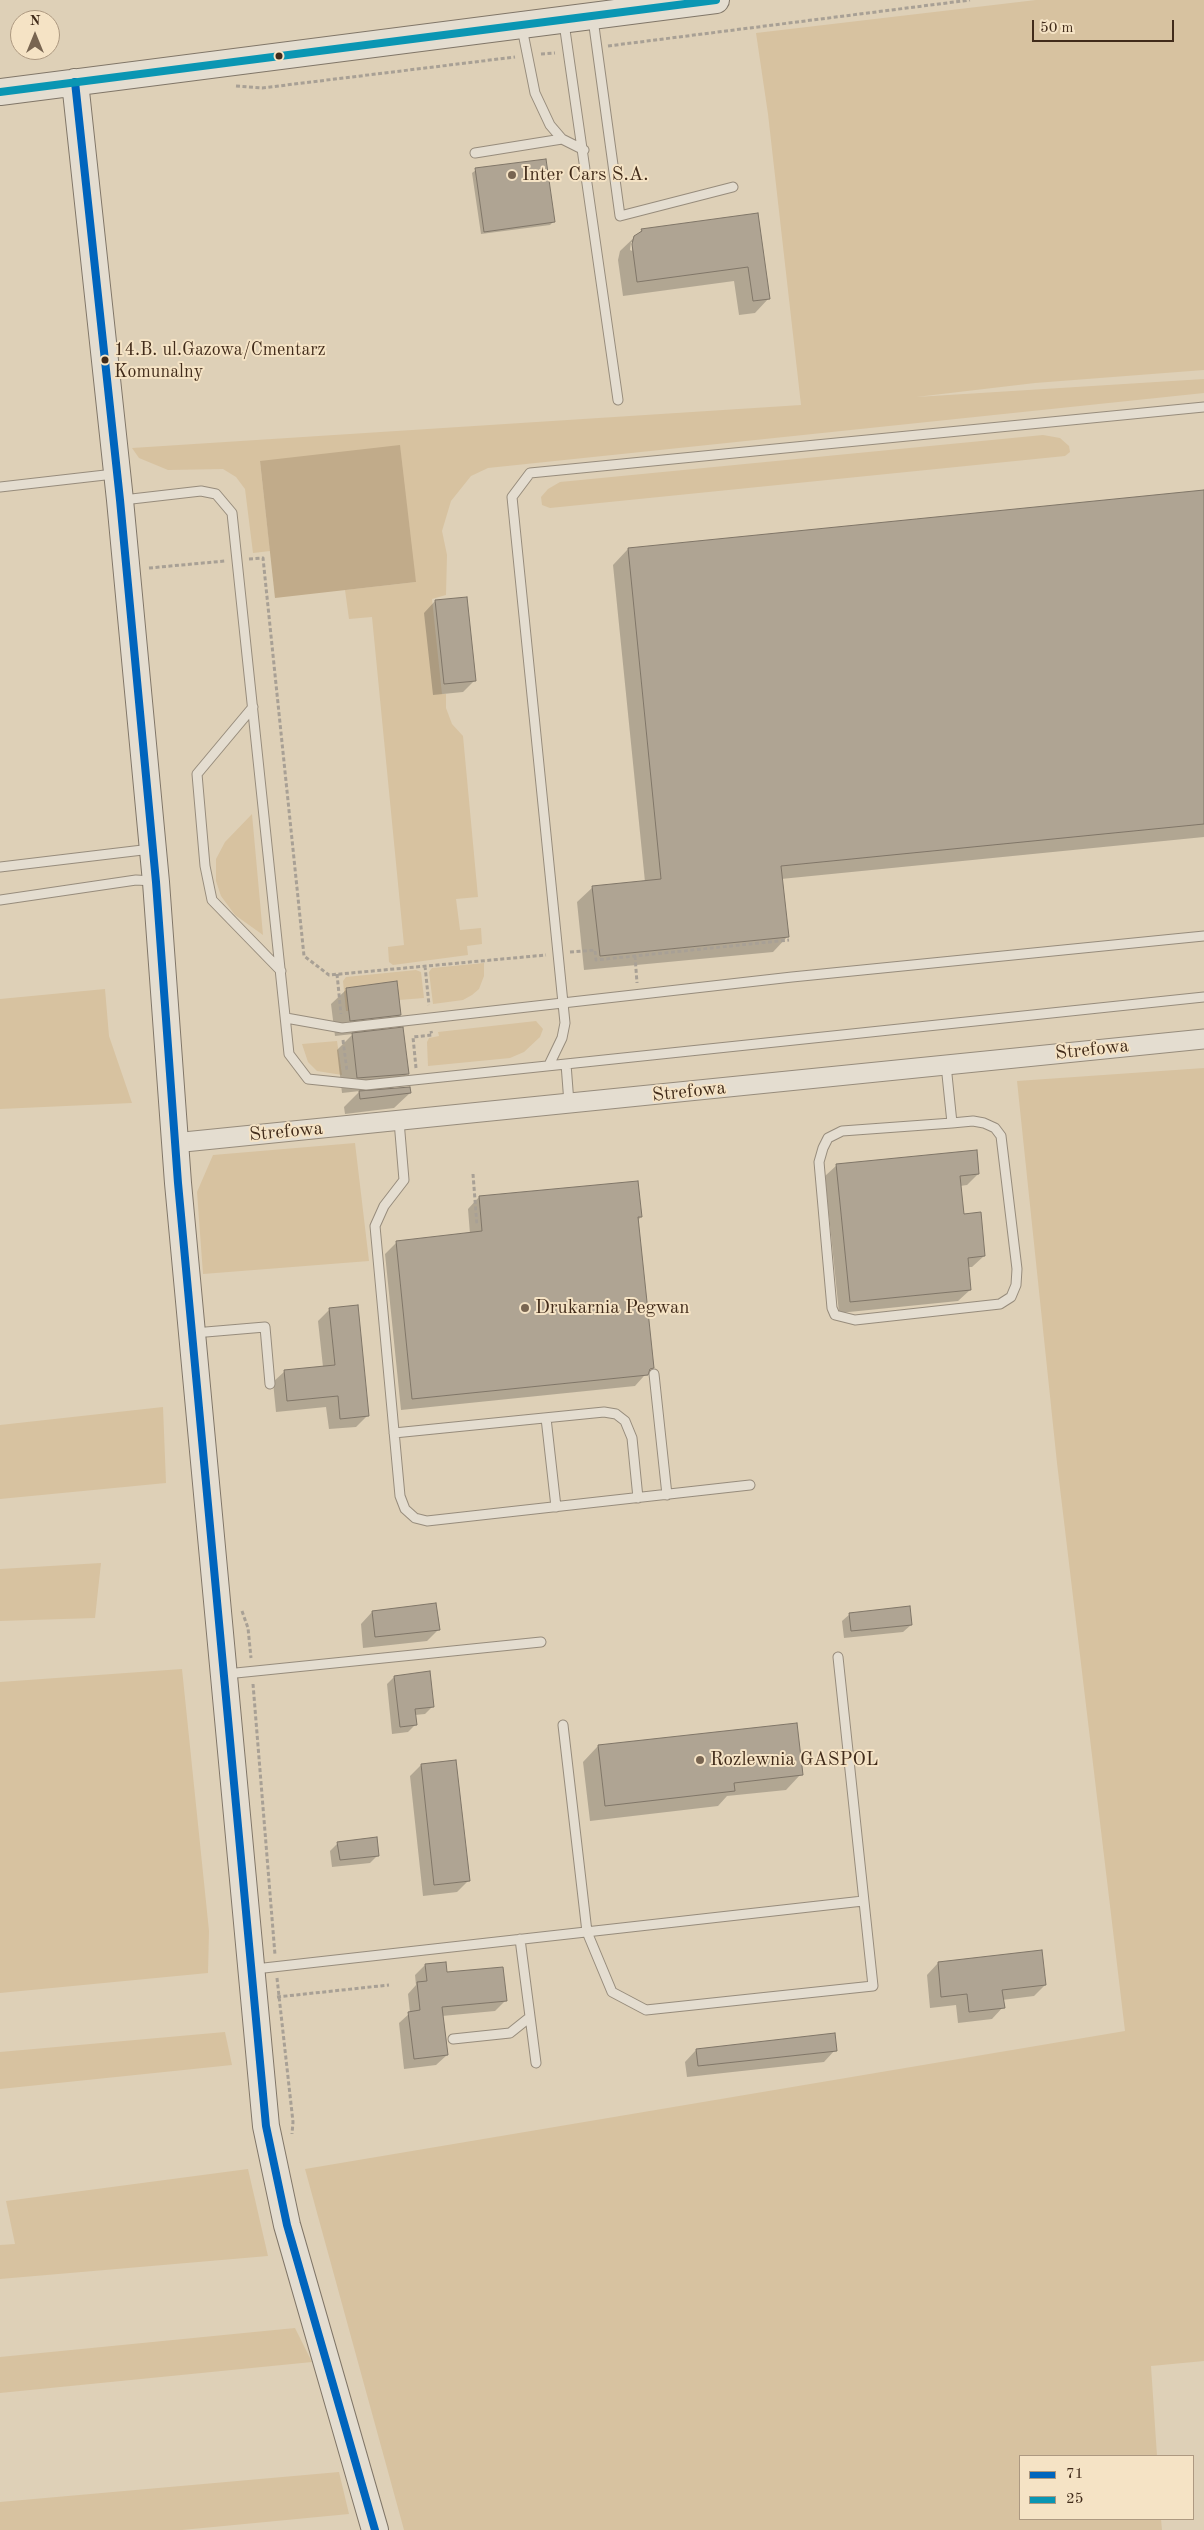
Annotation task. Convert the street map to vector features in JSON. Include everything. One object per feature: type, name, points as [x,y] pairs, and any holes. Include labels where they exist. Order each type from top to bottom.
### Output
[{"type":"street","points":[[0,92],[716,0]]},
{"type":"street","points":[[75,82],[127,570],[156,882],[174,1143],[266,2126],[286,2225],[375,2530]]},
{"type":"street","name":"Strefowa","points":[[174,1143],[1204,1039]]},
{"type":"lane","points":[[592,16],[620,216],[733,187]]},
{"type":"lane","points":[[564,20],[584,150],[618,400]]},
{"type":"lane","points":[[521,25],[535,93],[550,125],[562,140],[584,150]]},
{"type":"lane","points":[[475,153],[562,140]]},
{"type":"lane","points":[[549,1066],[562,1038],[565,1022],[512,497],[530,472],[1204,407]]},
{"type":"lane","points":[[0,487],[117,474]]},
{"type":"lane","points":[[120,500],[201,491],[216,494],[232,513],[289,1054],[308,1079],[366,1084],[1204,998]]},
{"type":"lane","points":[[253,707],[197,774],[205,866],[212,900],[281,971]]},
{"type":"lane","points":[[0,867],[153,849]]},
{"type":"lane","points":[[0,900],[136,880],[156,882]]},
{"type":"lane","points":[[286,1018],[342,1028],[563,1002],[1204,936]]},
{"type":"lane","points":[[566,1064],[570,1104]]},
{"type":"lane","points":[[946,1066],[952,1123]]},
{"type":"lane","points":[[399,1121],[404,1180],[384,1206],[374,1226],[400,1496],[404,1508],[415,1518],[427,1521],[750,1485]]},
{"type":"lane","points":[[973,1121],[984,1123],[995,1128],[1001,1136],[1017,1269],[1016,1285],[1011,1297],[1000,1304],[855,1320],[835,1315],[832,1308],[819,1162],[828,1138],[842,1131],[952,1123],[973,1121]]},
{"type":"lane","points":[[191,1333],[265,1327],[270,1384]]},
{"type":"lane","points":[[654,1374],[667,1494]]},
{"type":"lane","points":[[394,1432],[604,1412],[616,1414],[625,1421],[632,1438],[638,1498]]},
{"type":"lane","points":[[546,1418],[556,1507]]},
{"type":"lane","points":[[224,1674],[542,1642]]},
{"type":"lane","points":[[563,1725],[587,1932],[612,1992],[646,2010],[872,1986],[838,1657]]},
{"type":"lane","points":[[252,1969],[863,1901]]},
{"type":"lane","points":[[520,1939],[536,2063]]},
{"type":"lane","points":[[453,2040],[510,2033],[530,2017]]},
{"type":"path","points":[[127,570],[263,558],[304,956],[329,975],[594,950],[596,960],[789,940]]},
{"type":"path","points":[[337,974],[348,1083]]},
{"type":"path","points":[[473,1174],[477,1226]]},
{"type":"path","points":[[274,1997],[389,1985]]},
{"type":"shaded area","points":[[1036,0],[1204,0],[1204,370],[1035,383],[916,397],[1204,379],[1204,393],[488,468],[471,476],[451,501],[442,531],[447,555],[446,595],[432,599],[442,694],[446,694],[446,708],[452,724],[463,736],[478,897],[456,899],[460,930],[481,928],[482,944],[467,946],[468,955],[393,965],[389,962],[388,947],[404,945],[372,617],[349,619],[345,590],[416,582],[260,461],[270,551],[253,553],[245,489],[236,477],[223,469],[168,470],[139,458],[132,448],[801,405],[768,114],[756,33]]},
{"type":"shaded area","points":[[1043,435],[1060,438],[1069,446],[1070,452],[1065,456],[550,508],[542,505],[541,497],[548,489],[560,482]]},
{"type":"shaded area","points":[[400,445],[416,582],[275,598],[260,461]]},
{"type":"shaded area","points":[[252,814],[263,935],[235,915],[221,896],[216,881],[216,859],[225,842]]},
{"type":"shaded area","points":[[484,963],[484,976],[479,989],[472,995],[463,1000],[433,1004],[429,972],[432,968]]},
{"type":"shaded area","points":[[416,970],[421,972],[424,998],[399,1000],[397,982],[347,988],[349,1011],[346,1011],[343,981],[346,977]]},
{"type":"shaded area","points":[[105,989],[109,1036],[132,1103],[0,1109],[0,999]]},
{"type":"shaded area","points":[[536,1021],[543,1029],[540,1037],[524,1052],[510,1058],[428,1066],[427,1042],[429,1038],[439,1036],[438,1032]]},
{"type":"shaded area","points":[[337,1041],[342,1075],[317,1071],[308,1062],[302,1044]]},
{"type":"shaded area","points":[[1204,1068],[1204,2361],[1151,2366],[1157,2455],[1019,2455],[1019,2520],[1161,2520],[1162,2530],[404,2530],[305,2169],[1125,2031],[1057,1463],[1017,1081]]},
{"type":"shaded area","points":[[355,1143],[369,1261],[203,1274],[197,1192],[213,1155]]},
{"type":"shaded area","points":[[163,1407],[166,1483],[0,1499],[0,1425]]},
{"type":"shaded area","points":[[101,1563],[95,1618],[0,1621],[0,1569]]},
{"type":"shaded area","points":[[182,1669],[209,1931],[208,1973],[0,1993],[0,1682]]},
{"type":"shaded area","points":[[225,2032],[232,2065],[0,2089],[0,2052]]},
{"type":"shaded area","points":[[248,2169],[268,2256],[0,2279],[0,2245],[15,2244],[6,2201]]},
{"type":"shaded area","points":[[295,2328],[312,2362],[0,2393],[0,2357]]},
{"type":"shaded area","points":[[339,2472],[349,2514],[182,2530],[0,2530],[0,2502]]},
{"type":"building","points":[[546,159],[555,222],[484,232],[475,168]]},
{"type":"building","points":[[758,213],[770,299],[753,301],[748,267],[637,282],[632,244],[634,236],[642,231],[641,229]]},
{"type":"building","points":[[1204,490],[1204,824],[781,866],[789,937],[600,956],[592,886],[661,879],[628,548]]},
{"type":"building","points":[[467,597],[476,681],[444,684],[435,600]]},
{"type":"building","points":[[397,981],[401,1015],[350,1021],[346,988]]},
{"type":"building","points":[[403,1027],[409,1074],[357,1078],[352,1033]]},
{"type":"building","points":[[410,1087],[411,1093],[360,1099],[359,1091]]},
{"type":"building","points":[[977,1150],[979,1174],[960,1176],[964,1214],[981,1212],[985,1256],[968,1258],[971,1290],[850,1302],[836,1164]]},
{"type":"building","name":"Drukarnia Pegwan","points":[[638,1181],[642,1217],[638,1217],[654,1368],[650,1369],[648,1375],[412,1399],[396,1241],[482,1231],[479,1196]]},
{"type":"building","points":[[358,1305],[369,1416],[340,1419],[338,1396],[287,1401],[284,1370],[335,1365],[329,1308]]},
{"type":"building","points":[[436,1603],[440,1630],[375,1637],[372,1611]]},
{"type":"building","points":[[910,1606],[912,1625],[851,1631],[849,1613]]},
{"type":"building","points":[[430,1671],[434,1707],[415,1709],[417,1725],[400,1727],[394,1676]]},
{"type":"building","name":"Rozlewnia GASPOL","points":[[797,1723],[803,1775],[734,1783],[735,1791],[605,1806],[598,1745]]},
{"type":"building","points":[[456,1760],[470,1881],[434,1885],[421,1764]]},
{"type":"building","points":[[377,1837],[379,1856],[340,1860],[337,1842]]},
{"type":"building","points":[[1042,1950],[1046,1985],[1002,1990],[1005,2008],[969,2012],[967,1994],[941,1997],[938,1962]]},
{"type":"building","points":[[446,1962],[447,1972],[503,1967],[507,2001],[442,2007],[448,2055],[414,2059],[408,2012],[420,2010],[417,1982],[427,1981],[425,1964]]},
{"type":"building","points":[[835,2033],[837,2051],[698,2066],[696,2049]]},
{"type":"transit line","name":"25","points":[[0,92],[716,0]]},
{"type":"transit line","name":"71","points":[[75,82],[120,500],[156,882],[178,1183],[266,2126],[287,2225],[375,2530]]},
{"type":"place","name":"Inter Cars S.A.","points":[[512,175]]},
{"type":"place","name":"14.B. ul.Gazowa/Cmentarz Komunalny","points":[[105,360]]},
{"type":"place","name":"Drukarnia Pegwan","points":[[525,1308]]},
{"type":"place","name":"Rozlewnia GASPOL","points":[[700,1760]]}]
